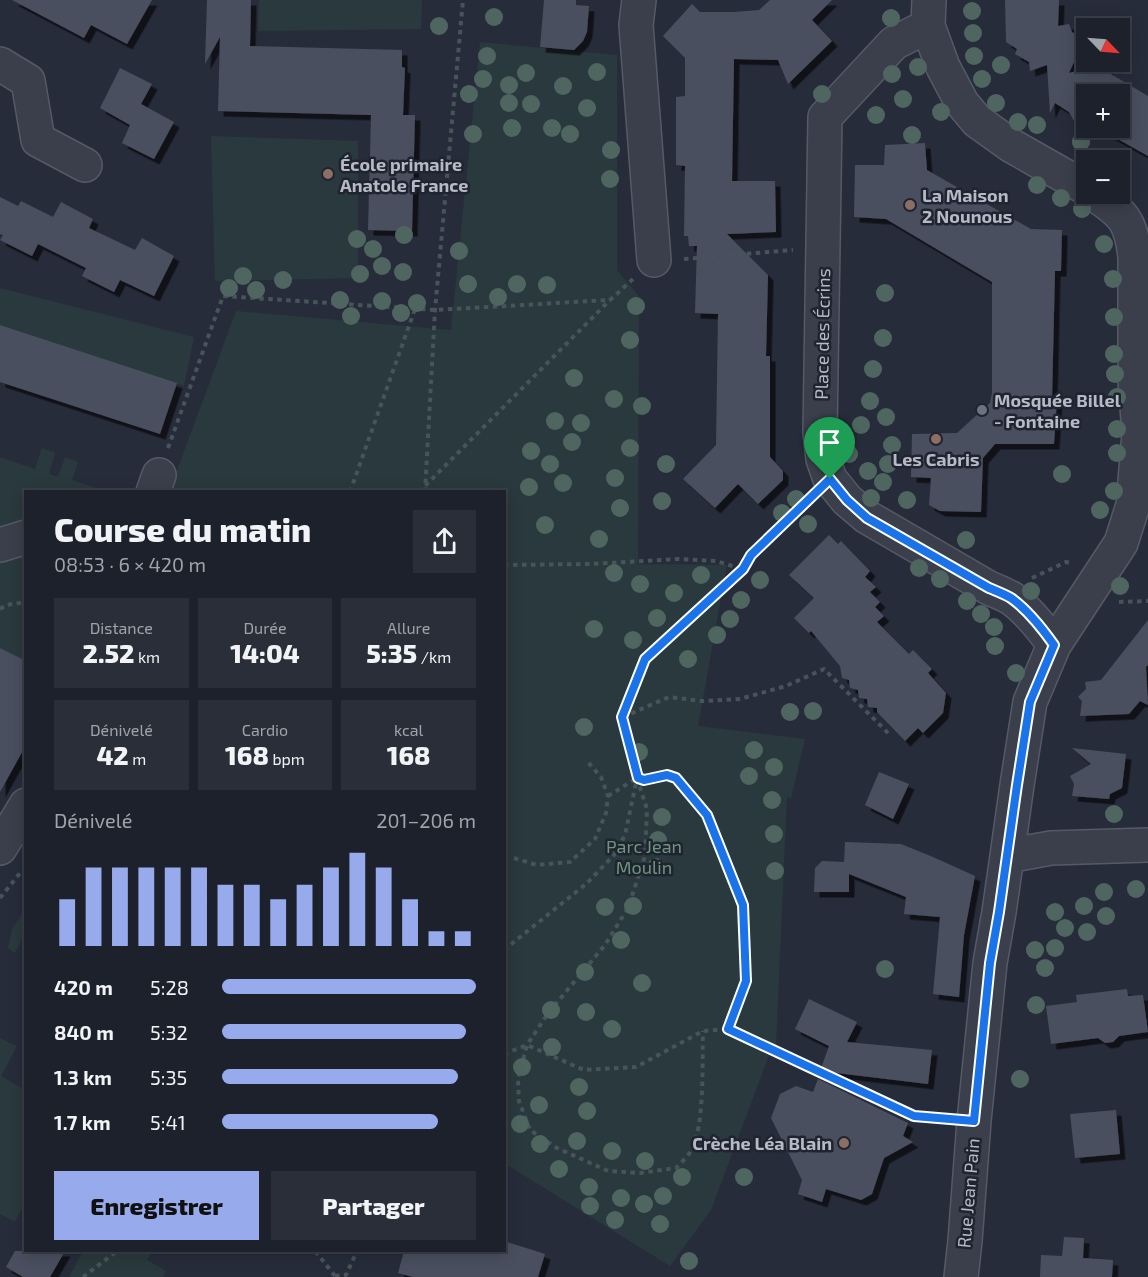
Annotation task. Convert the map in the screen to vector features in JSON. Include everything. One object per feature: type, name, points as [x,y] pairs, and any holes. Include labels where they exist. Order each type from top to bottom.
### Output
[{"type":"street","points":[[637,13],[654,260]]},
{"type":"street","points":[[929,13],[943,67],[962,103],[977,121],[1012,146],[1076,182]]},
{"type":"street","name":"Place des Écrins","points":[[929,13],[894,43],[825,117],[820,432],[823,459],[830,479],[847,500],[867,518],[1010,598],[1040,626],[1054,645]]},
{"type":"street","points":[[0,64],[28,81],[38,140],[85,165]]},
{"type":"street","name":"Rue Jean Pain","points":[[961,1277],[990,963],[1030,702],[1054,645],[1120,543],[1133,505],[1139,433],[1135,381],[1141,256],[1128,224],[1117,209],[1109,204]]},
{"type":"street","points":[[0,545],[24,538]]},
{"type":"street","points":[[0,848],[24,808]]},
{"type":"street","points":[[1007,856],[1050,848],[1148,845]]},
{"type":"path","points":[[425,490],[435,310],[463,0]]},
{"type":"path","points":[[421,490],[610,300],[654,260],[824,249]]},
{"type":"path","points":[[156,483],[223,296],[435,310],[610,300]]},
{"type":"path","points":[[351,490],[415,309]]},
{"type":"path","points":[[703,1031],[701,1103],[697,1137],[691,1152],[676,1168],[640,1173],[608,1171],[556,1148],[530,1130],[519,1101],[518,1078],[527,1045],[549,1012],[605,945],[628,908],[645,856],[647,810],[622,717],[645,659],[743,569],[751,555],[830,479]]},
{"type":"path","points":[[506,564],[590,564],[678,559],[716,561],[743,569]]},
{"type":"path","points":[[0,609],[6,605],[24,602]]},
{"type":"path","points":[[622,717],[669,697],[702,701],[740,699],[786,686],[824,669],[890,735]]},
{"type":"path","points":[[514,858],[537,865],[570,862],[595,840],[606,813],[608,796],[601,777],[586,760]]},
{"type":"path","points":[[608,796],[638,778],[644,780],[667,775],[676,778],[707,815],[743,905],[746,981],[728,1029]]},
{"type":"path","points":[[506,948],[586,884],[615,855],[625,835],[638,778]]},
{"type":"path","points":[[0,898],[24,868]]},
{"type":"path","points":[[506,1053],[527,1045],[584,1070],[636,1067],[703,1031],[728,1029],[914,1116],[974,1121]]},
{"type":"path","points":[[83,1277],[116,1252]]},
{"type":"path","points":[[315,1252],[335,1277],[348,1276],[357,1252]]},
{"type":"green space","points":[[259,0],[422,0],[421,29],[258,31]]},
{"type":"green space","name":"Parc Jean Moulin","points":[[480,42],[617,55],[617,270],[639,296],[638,564],[727,565],[698,726],[805,739],[791,798],[787,797],[776,1044],[771,1050],[711,1210],[670,1266],[506,1164],[506,490],[170,490],[236,311],[451,330]]},
{"type":"green space","points":[[211,136],[358,141],[358,278],[215,281]]},
{"type":"green space","points":[[0,288],[194,337],[184,386],[0,325]]},
{"type":"green space","points":[[42,448],[55,453],[49,474],[58,477],[65,457],[78,462],[72,480],[102,490],[24,490],[24,531],[0,538],[0,457],[35,469]]},
{"type":"green space","points":[[24,550],[24,660],[0,648],[0,557]]},
{"type":"green space","points":[[24,911],[24,935],[15,953],[8,948],[12,929]]},
{"type":"green space","points":[[0,1038],[17,1046],[1,1076],[24,1089],[22,1141],[24,1147],[24,1204],[15,1222],[0,1214]]},
{"type":"green space","points":[[82,1252],[151,1252],[147,1260],[166,1271],[163,1277],[69,1277]]},
{"type":"building","points":[[12,0],[152,0],[127,44],[91,25],[84,38]]},
{"type":"building","points":[[207,0],[251,0],[250,46],[402,50],[402,67],[405,68],[403,115],[415,115],[412,231],[368,230],[371,115],[218,111],[220,37],[205,64]]},
{"type":"building","points":[[544,0],[576,0],[576,5],[589,6],[587,32],[583,41],[574,50],[540,47]]},
{"type":"building","points":[[770,0],[832,0],[812,20],[832,41],[788,84],[778,60],[734,59],[732,181],[775,181],[776,232],[727,234],[768,275],[766,356],[770,356],[770,457],[783,471],[783,480],[758,504],[738,484],[715,508],[683,479],[716,445],[718,314],[695,313],[697,246],[689,246],[688,236],[684,236],[685,166],[676,165],[676,97],[685,96],[685,58],[663,36],[692,4],[700,12],[734,12],[759,10]]},
{"type":"building","points":[[1005,0],[1059,0],[1058,26],[1069,24],[1072,32],[1076,35],[1076,58],[1069,73],[1109,72],[1128,84],[1076,84],[1076,121],[1074,121],[1069,112],[1055,103],[1050,113],[1047,65],[1030,71],[1029,62],[1015,54],[1017,49],[1006,42]]},
{"type":"building","points":[[120,68],[152,84],[141,104],[174,122],[154,159],[122,143],[130,125],[100,108]]},
{"type":"building","points":[[1130,85],[1148,96],[1148,156],[1116,138],[1130,138]]},
{"type":"building","points":[[925,143],[927,170],[1031,229],[1062,230],[1061,271],[1055,271],[1052,399],[1057,400],[1054,444],[995,444],[983,458],[981,512],[940,511],[929,505],[931,478],[911,477],[912,434],[957,433],[990,403],[992,393],[992,282],[886,219],[854,217],[855,165],[884,165],[885,145]]},
{"type":"building","points":[[0,197],[18,206],[21,201],[53,217],[61,202],[93,219],[89,228],[135,250],[142,238],[174,256],[154,296],[120,280],[114,292],[82,276],[86,268],[38,244],[32,256],[0,240],[3,235],[0,234]]},
{"type":"building","points":[[0,325],[177,383],[160,434],[0,382]]},
{"type":"building","points":[[829,535],[838,544],[841,541],[870,571],[865,577],[876,587],[870,592],[880,602],[875,607],[884,616],[877,622],[909,654],[913,650],[932,669],[928,673],[946,693],[943,713],[923,733],[918,728],[905,741],[877,712],[877,708],[868,707],[867,699],[859,698],[858,690],[850,688],[849,680],[842,678],[840,666],[811,631],[809,633],[794,618],[814,598],[789,575]]},
{"type":"building","points":[[1148,620],[1148,665],[1146,667],[1148,705],[1140,701],[1129,714],[1080,716],[1082,701],[1078,697],[1086,689],[1085,682],[1101,680]]},
{"type":"building","points":[[0,648],[24,660],[24,749],[0,792]]},
{"type":"building","points":[[1072,748],[1126,754],[1122,788],[1110,794],[1109,799],[1072,796],[1074,784],[1070,776],[1091,764]]},
{"type":"building","points":[[879,772],[909,784],[893,819],[865,805]]},
{"type":"building","points":[[845,842],[901,844],[975,876],[964,935],[959,997],[933,994],[940,917],[904,914],[906,897],[849,874],[849,892],[814,892],[815,868],[822,861],[844,862]]},
{"type":"building","points":[[1127,989],[1128,996],[1143,995],[1148,1032],[1119,1036],[1113,1042],[1105,1043],[1098,1038],[1051,1044],[1046,1006],[1077,1002],[1076,995]]},
{"type":"building","points":[[809,999],[857,1022],[847,1042],[932,1050],[928,1084],[820,1071],[829,1046],[795,1029]]},
{"type":"building","name":"Crèche Léa Blain","points":[[818,1079],[908,1123],[903,1136],[913,1142],[884,1158],[872,1194],[861,1200],[826,1189],[822,1202],[798,1194],[802,1180],[771,1118],[780,1094],[796,1086],[813,1092]]},
{"type":"building","points":[[1116,1110],[1120,1154],[1075,1158],[1070,1114]]},
{"type":"building","points":[[1064,1237],[1084,1238],[1083,1258],[1113,1260],[1112,1277],[1040,1277],[1041,1255],[1062,1256]]},
{"type":"building","points":[[506,1242],[545,1254],[538,1277],[413,1277],[398,1273],[404,1252],[506,1252]]},
{"type":"building","points":[[15,1251],[64,1252],[50,1277],[23,1277],[6,1267]]},
{"type":"place","name":"École primaire Anatole France","points":[[328,174]]},
{"type":"place","name":"La Maison 2 Nounous","points":[[910,205]]},
{"type":"place","name":"Mosquée Billel - Fontaine","points":[[982,410]]},
{"type":"place","name":"Les Cabris","points":[[936,439]]},
{"type":"place","name":"Crèche Léa Blain","points":[[844,1143]]},
{"type":"route","points":[[830,479],[847,500],[867,518],[1010,598],[1040,626],[1054,645],[1030,702],[990,963],[974,1121],[914,1116],[728,1029],[746,981],[743,905],[707,815],[676,778],[667,775],[644,780],[638,778],[622,717],[645,659],[743,569],[751,555],[830,479]]}]
